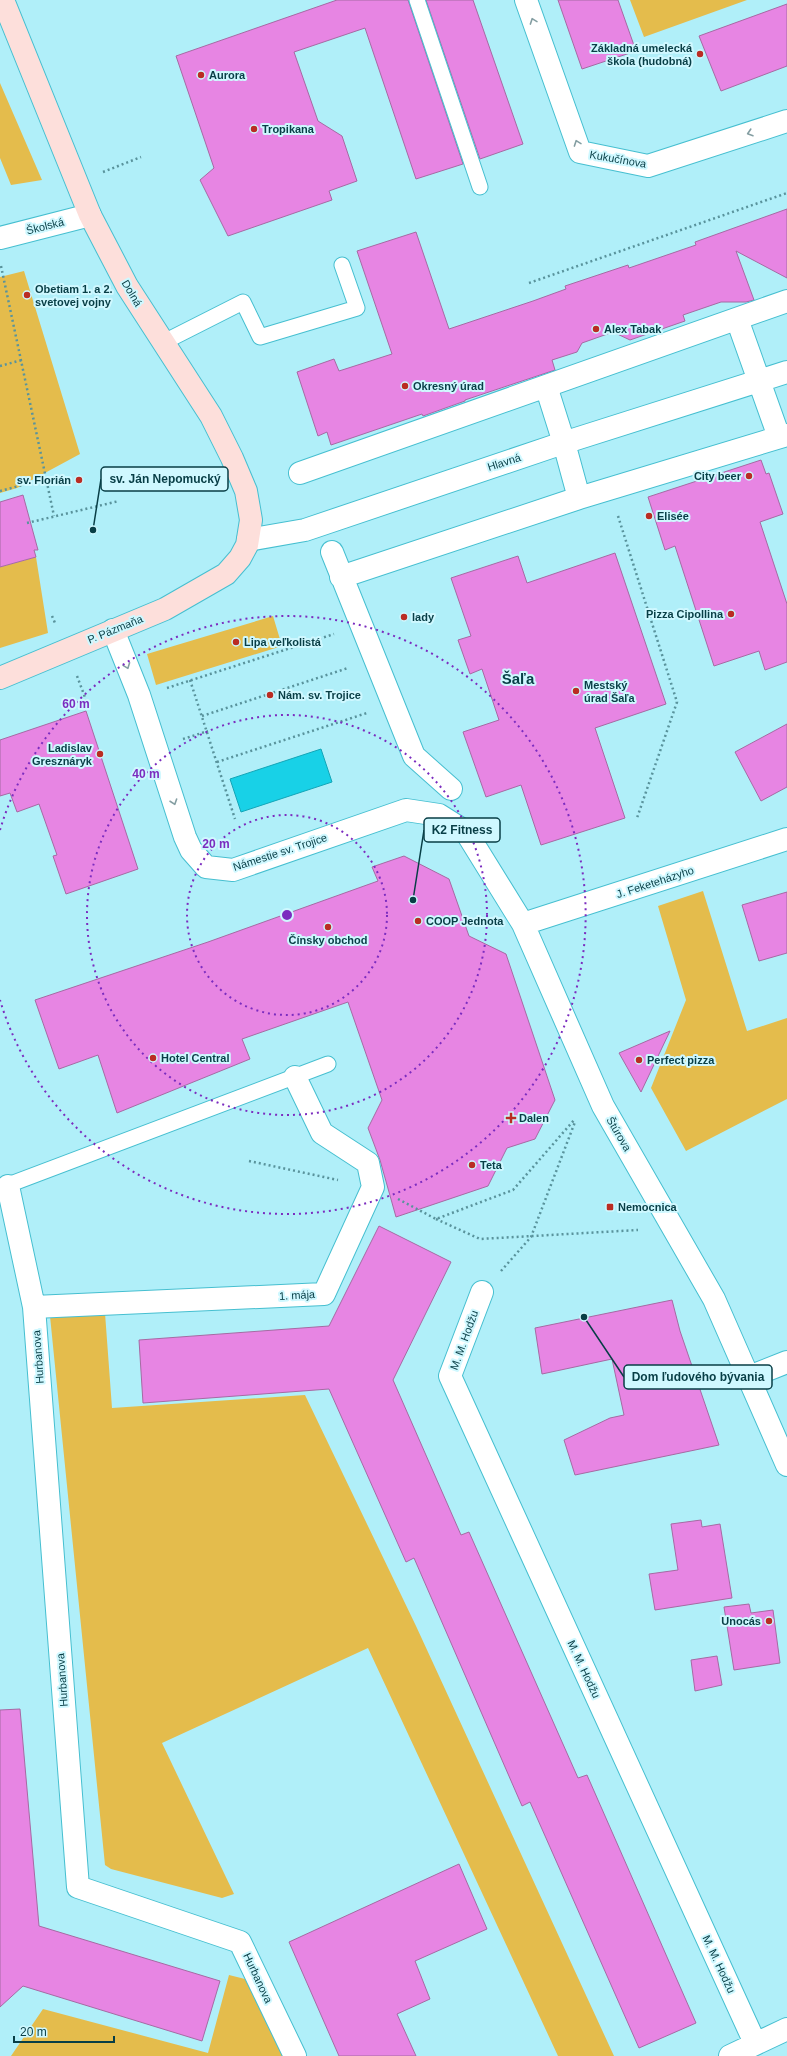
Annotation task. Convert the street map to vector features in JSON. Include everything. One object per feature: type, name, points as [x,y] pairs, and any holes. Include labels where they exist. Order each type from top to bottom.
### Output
[{"type":"main road","name":"Dolná","points":[[3,0],[90,215],[127,286],[162,343],[211,416],[232,458],[246,491],[251,520],[248,540],[240,558],[226,574]]},
{"type":"main road","name":"P. Pázmaňa","points":[[0,678],[165,609],[226,574]]},
{"type":"street","name":"Kukučínova","points":[[526,0],[580,152],[648,166],[787,121]]},
{"type":"street","name":"Školská","points":[[0,238],[90,215]]},
{"type":"street","points":[[300,472],[787,301]]},
{"type":"street","points":[[341,577],[579,498],[610,490],[783,436],[759,381],[737,319]]},
{"type":"street","name":"Hlavná","points":[[248,540],[305,530],[564,443],[787,372]]},
{"type":"street","points":[[546,386],[579,498]]},
{"type":"street","points":[[332,552],[374,660],[414,756],[451,789]]},
{"type":"street","name":"Námestie sv. Trojice","points":[[113,630],[139,695],[185,837],[191,850],[206,867],[233,870],[406,810],[439,815]]},
{"type":"street","name":"Štúrova","points":[[439,815],[466,832],[523,924],[603,1106],[714,1299],[787,1465]]},
{"type":"street","name":"J. Feketeházyho","points":[[523,924],[787,839]]},
{"type":"street","points":[[295,1077],[322,1133],[368,1163],[373,1186]]},
{"type":"street","name":"1. mája","points":[[34,1307],[324,1294],[373,1186]]},
{"type":"street","name":"Hurbanova","points":[[4,1187],[34,1307],[78,1887],[240,1942],[294,2056]]},
{"type":"street","name":"M. M. Hodžu","points":[[482,1292],[450,1376],[755,2043]]},
{"type":"street","points":[[749,1377],[787,1362]]},
{"type":"street","points":[[730,2056],[787,2029]]},
{"type":"lane","points":[[416,0],[480,187]]},
{"type":"lane","points":[[162,343],[243,302],[260,337],[357,308],[342,265]]},
{"type":"lane","points":[[4,1187],[328,1064]]},
{"type":"path","points":[[101,172],[141,157]]},
{"type":"path","points":[[529,283],[787,193]]},
{"type":"path","points":[[0,262],[54,516]]},
{"type":"path","points":[[0,366],[22,360]]},
{"type":"path","points":[[0,491],[45,479]]},
{"type":"path","points":[[610,490],[677,702],[637,818]]},
{"type":"path","points":[[27,523],[119,500]]},
{"type":"path","points":[[162,690],[361,626]]},
{"type":"path","points":[[202,716],[374,660]]},
{"type":"path","points":[[75,670],[86,700]]},
{"type":"path","points":[[190,680],[208,731],[235,819]]},
{"type":"path","points":[[217,762],[393,705]]},
{"type":"path","points":[[181,740],[208,731]]},
{"type":"path","points":[[436,1219],[513,1190],[575,1119],[531,1236],[482,1292]]},
{"type":"path","points":[[249,1161],[373,1186],[436,1219],[480,1239],[638,1230]]},
{"type":"shaded area","points":[[630,0],[747,0],[644,37]]},
{"type":"shaded area","points":[[0,83],[42,180],[11,185],[0,158]]},
{"type":"shaded area","points":[[24,271],[80,454],[17,488],[0,493],[0,277]]},
{"type":"shaded area","points":[[36,557],[48,633],[0,648],[0,567]]},
{"type":"shaded area","points":[[273,616],[282,646],[156,685],[147,654]]},
{"type":"shaded area","points":[[703,891],[747,1031],[787,1018],[787,1099],[686,1151],[651,1088],[686,1000],[658,906]]},
{"type":"shaded area","points":[[105,1313],[112,1408],[305,1395],[416,1626],[614,2056],[558,2056],[368,1648],[162,1743],[234,1894],[222,1898],[111,1869],[105,1865],[50,1316]]},
{"type":"shaded area","points":[[229,1975],[245,1979],[283,2056],[11,2056],[43,2009],[208,2053]]},
{"type":"water","points":[[321,749],[332,782],[241,812],[230,779]]},
{"type":"building","points":[[337,0],[408,0],[463,164],[416,179],[365,28],[294,52],[318,121],[342,136],[357,181],[329,191],[332,200],[228,236],[200,180],[214,168],[176,56]]},
{"type":"building","points":[[426,0],[473,0],[523,144],[480,159]]},
{"type":"building","points":[[558,0],[618,0],[636,51],[582,69]]},
{"type":"building","points":[[787,4],[787,66],[721,91],[699,36]]},
{"type":"building","points":[[787,209],[787,278],[736,251],[754,300],[746,302],[721,302],[683,315],[685,321],[630,340],[613,332],[582,343],[577,352],[552,360],[555,370],[465,400],[423,416],[422,414],[331,445],[327,432],[318,436],[297,372],[334,359],[339,371],[392,354],[357,251],[416,232],[449,329],[566,289],[565,286],[628,265],[629,268],[696,245],[695,242]]},
{"type":"building","points":[[761,460],[766,474],[769,473],[783,514],[760,522],[787,604],[787,662],[765,670],[759,651],[714,666],[675,546],[665,550],[648,497]]},
{"type":"building","points":[[23,495],[38,550],[34,550],[36,557],[0,567],[0,502]]},
{"type":"building","name":"Mestský úrad Šaľa","points":[[615,553],[666,704],[595,728],[625,818],[541,845],[521,785],[486,797],[463,732],[499,720],[482,669],[470,674],[458,640],[471,636],[451,578],[518,556],[527,583]]},
{"type":"building","points":[[86,711],[138,869],[66,894],[53,856],[57,855],[39,804],[17,812],[10,793],[0,796],[0,740]]},
{"type":"building","points":[[787,724],[787,787],[761,801],[735,752]]},
{"type":"building","points":[[404,856],[449,879],[469,936],[506,954],[555,1100],[535,1139],[507,1148],[488,1186],[396,1217],[380,1160],[368,1128],[382,1100],[348,1002],[242,1039],[250,1059],[117,1113],[98,1055],[59,1069],[35,1000],[208,942],[378,881],[372,867]]},
{"type":"building","points":[[787,892],[787,953],[759,961],[742,905]]},
{"type":"building","points":[[670,1031],[641,1092],[619,1053]]},
{"type":"building","points":[[379,1226],[451,1262],[393,1380],[461,1535],[469,1532],[578,1778],[587,1775],[696,2023],[639,2048],[530,1802],[522,1806],[414,1558],[406,1562],[329,1389],[143,1403],[139,1340],[329,1326]]},
{"type":"building","points":[[672,1300],[680,1331],[719,1445],[575,1475],[564,1440],[610,1418],[624,1415],[612,1359],[542,1374],[535,1328]]},
{"type":"building","points":[[701,1520],[702,1527],[720,1524],[732,1598],[655,1610],[649,1574],[678,1570],[671,1524]]},
{"type":"building","points":[[749,1604],[751,1613],[773,1610],[780,1663],[734,1670],[724,1607]]},
{"type":"building","points":[[717,1656],[722,1685],[695,1691],[691,1660]]},
{"type":"building","points":[[20,1709],[39,1926],[220,1981],[202,2041],[23,1986],[0,2007],[0,1710]]},
{"type":"building","points":[[459,1864],[487,1929],[415,1961],[430,1999],[397,2014],[416,2056],[339,2056],[289,1942]]},
{"type":"place","name":"Základná umelecká škola (hudobná)","points":[[700,54]]},
{"type":"place","name":"Aurora","points":[[201,75]]},
{"type":"place","name":"Tropikana","points":[[254,129]]},
{"type":"place","name":"Obetiam 1. a 2. svetovej vojny","points":[[27,295]]},
{"type":"place","name":"Alex Tabak","points":[[596,329]]},
{"type":"place","name":"Okresný úrad","points":[[405,386]]},
{"type":"place","name":"City beer","points":[[749,476]]},
{"type":"place","name":"sv. Florián","points":[[79,480]]},
{"type":"place","name":"Elisée","points":[[649,516]]},
{"type":"place","name":"sv. Ján Nepomucký","points":[[93,530]]},
{"type":"place","name":"Pizza Cipollina","points":[[731,614]]},
{"type":"place","name":"lady","points":[[404,617]]},
{"type":"place","name":"Lipa veľkolistá","points":[[236,642]]},
{"type":"place","name":"Mestský úrad Šaľa","points":[[576,691]]},
{"type":"place","name":"Nám. sv. Trojice","points":[[270,695]]},
{"type":"place","name":"Ladislav Gresznáryk","points":[[100,754]]},
{"type":"place","name":"K2 Fitness","points":[[413,900]]},
{"type":"place","name":"COOP Jednota","points":[[418,921]]},
{"type":"place","name":"Čínsky obchod","points":[[328,927]]},
{"type":"place","name":"Hotel Central","points":[[153,1058]]},
{"type":"place","name":"Perfect pizza","points":[[639,1060]]},
{"type":"place","name":"Dalen","points":[[511,1118]]},
{"type":"place","name":"Teta","points":[[472,1165]]},
{"type":"place","name":"Nemocnica","points":[[610,1207]]},
{"type":"place","name":"Dom ľudového bývania","points":[[584,1317]]},
{"type":"place","name":"Unocás","points":[[769,1621]]},
{"type":"district","name":"Šaľa","points":[[518,678]]}]
